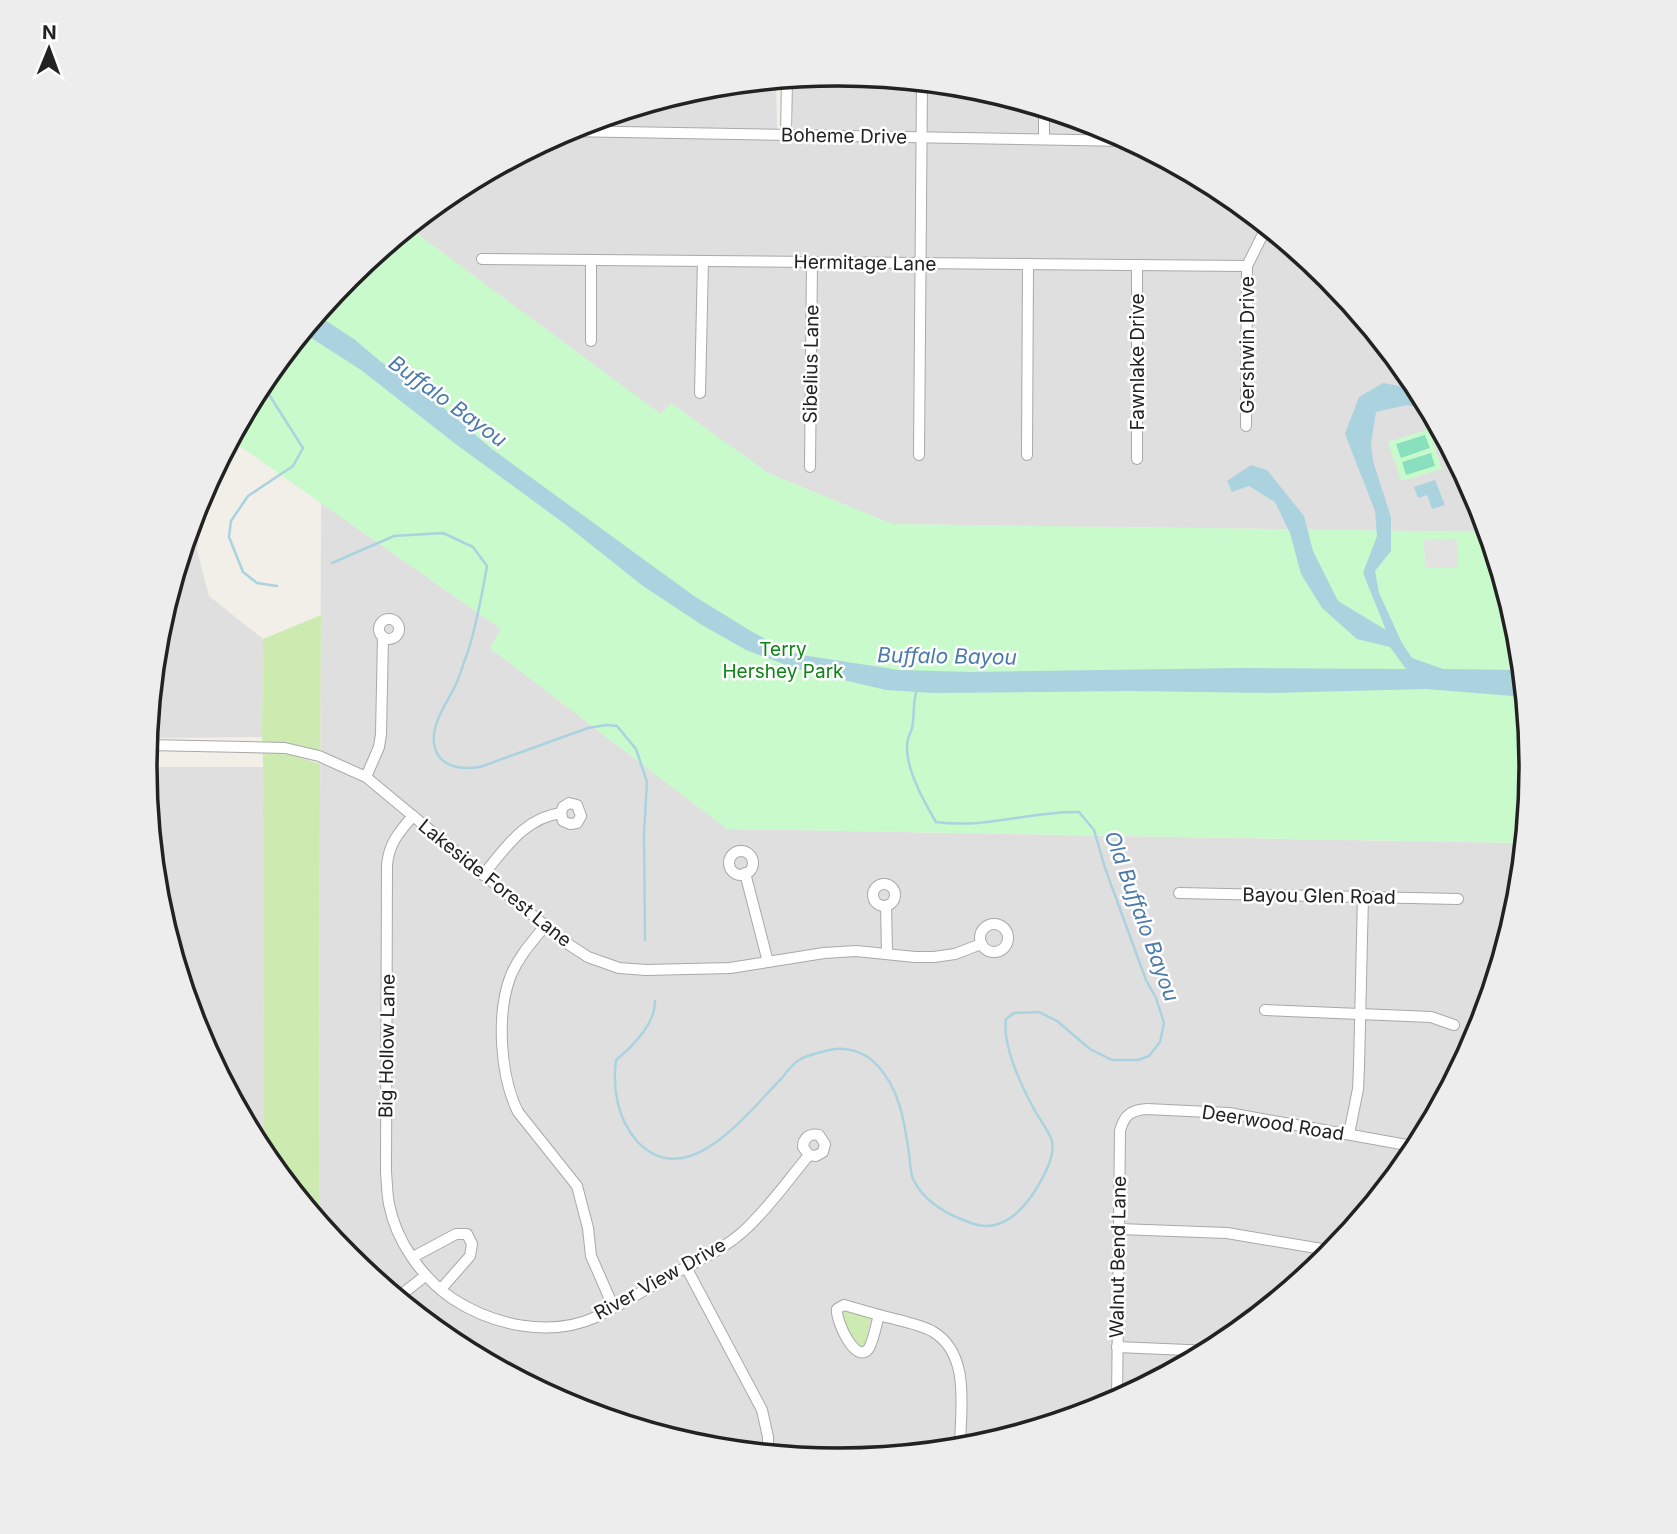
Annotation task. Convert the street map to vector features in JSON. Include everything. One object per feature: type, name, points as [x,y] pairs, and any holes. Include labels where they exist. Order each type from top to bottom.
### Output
[{"type":"street","points":[[786,135],[787,88]]},
{"type":"street","points":[[919,455],[922,91]]},
{"type":"street","points":[[1044,118],[1044,139]]},
{"type":"street","name":"Boheme Drive","points":[[595,132],[1105,140]]},
{"type":"street","name":"Gershwin Drive","points":[[1246,426],[1247,266],[1263,235]]},
{"type":"street","name":"Hermitage Lane","points":[[482,259],[1247,266]]},
{"type":"street","points":[[591,260],[591,341]]},
{"type":"street","points":[[700,393],[703,261]]},
{"type":"street","name":"Sibelius Lane","points":[[810,467],[812,262]]},
{"type":"street","points":[[1027,455],[1028,264]]},
{"type":"street","name":"Fawnlake Drive","points":[[1137,459],[1138,265]]},
{"type":"street","points":[[366,777],[379,747],[381,734],[383,637]]},
{"type":"street","name":"Lakeside Forest Lane","points":[[158,746],[285,748],[318,757],[366,777],[545,926],[588,957],[619,968],[730,968],[824,953],[856,951],[934,957],[955,954],[981,944]]},
{"type":"street","points":[[483,875],[517,834],[534,820],[561,813]]},
{"type":"street","name":"Big Hollow Lane","points":[[413,816],[393,839],[388,850],[386,1172],[389,1205],[402,1241],[425,1276]]},
{"type":"street","points":[[745,873],[768,962]]},
{"type":"street","name":"Bayou Glen Road","points":[[1179,893],[1458,899]]},
{"type":"street","points":[[1349,1135],[1357,1089],[1363,896]]},
{"type":"street","points":[[886,906],[887,953]]},
{"type":"street","points":[[545,926],[522,954],[511,975],[503,1014],[505,1071],[511,1099],[518,1112],[577,1186],[588,1228],[591,1256],[613,1306]]},
{"type":"street","points":[[1265,1010],[1431,1017],[1454,1025]]},
{"type":"street","name":"Deerwood Road","points":[[1128,1114],[1147,1109],[1229,1113],[1405,1145]]},
{"type":"street","name":"Walnut Bend Lane","points":[[1116,1388],[1120,1131],[1122,1121],[1128,1114]]},
{"type":"street","name":"River View Drive","points":[[425,1276],[466,1308],[498,1321],[522,1326],[572,1324],[595,1317],[715,1251],[746,1229],[809,1155]]},
{"type":"street","points":[[1119,1230],[1227,1233],[1320,1249]]},
{"type":"street","points":[[413,1257],[456,1234],[467,1234],[472,1244],[470,1256],[441,1289]]},
{"type":"street","points":[[686,1267],[762,1410],[768,1444]]},
{"type":"street","points":[[405,1292],[425,1276]]},
{"type":"street","points":[[879,1315],[869,1348],[864,1352],[854,1349],[836,1315],[837,1309],[844,1305],[879,1315],[931,1330],[943,1339],[953,1350],[958,1362],[960,1437]]},
{"type":"street","points":[[1117,1347],[1190,1350]]},
{"type":"shaded area","points":[[791,87],[883,87],[927,92],[1015,109],[1057,122],[1140,156],[1179,177],[1217,201],[1288,255],[1351,318],[1379,352],[1428,426],[1468,506],[1478,532],[892,524],[768,473],[672,404],[661,415],[416,233],[460,201],[537,156],[620,122],[662,109],[706,99],[776,89],[777,127],[787,142],[793,127]]},
{"type":"shaded area","points":[[321,503],[501,629],[490,648],[727,829],[1515,843],[1507,900],[1497,943],[1468,1028],[1428,1108],[1405,1145],[1351,1216],[1288,1279],[1217,1333],[1179,1357],[1099,1396],[1015,1425],[971,1435],[883,1447],[794,1447],[706,1435],[620,1412],[537,1378],[460,1333],[389,1279],[319,1208]]},
{"type":"shaded area","points":[[201,527],[197,550],[209,596],[263,639],[262,737],[158,738],[170,634],[180,591]]},
{"type":"shaded area","points":[[1457,539],[1458,568],[1425,568],[1424,540]]},
{"type":"shaded area","points":[[157,767],[263,767],[264,1132],[209,1028],[180,943],[163,856]]},
{"type":"green space","name":"Terry Hershey Park","points":[[416,233],[661,414],[671,403],[768,473],[892,524],[1478,532],[1497,591],[1514,678],[1520,767],[1515,843],[727,829],[490,648],[501,629],[239,445],[272,389],[326,318],[357,285]]},
{"type":"green space","points":[[1429,429],[1442,469],[1401,481],[1388,442]]},
{"type":"green space","points":[[1425,435],[1430,448],[1401,458],[1396,444]]},
{"type":"green space","points":[[1431,453],[1435,466],[1406,475],[1402,462]]},
{"type":"green space","points":[[321,615],[320,752],[262,741],[263,639]]},
{"type":"green space","points":[[263,752],[292,755],[320,764],[319,1208],[264,1132]]},
{"type":"green space","points":[[846,1310],[868,1317],[870,1321],[865,1345],[861,1347],[855,1344],[842,1316]]},
{"type":"water","points":[[324,320],[431,397],[492,449],[694,596],[785,650],[899,670],[970,672],[1241,668],[1406,669],[1390,647],[1357,639],[1322,608],[1301,574],[1290,533],[1275,502],[1249,486],[1232,492],[1227,481],[1251,465],[1267,470],[1304,516],[1313,551],[1338,601],[1386,630],[1363,573],[1377,536],[1375,511],[1345,434],[1359,397],[1383,383],[1404,387],[1416,407],[1407,405],[1376,412],[1371,444],[1373,461],[1391,517],[1391,551],[1375,571],[1379,593],[1402,643],[1412,658],[1443,669],[1513,670],[1516,696],[1426,689],[1271,693],[933,693],[886,690],[797,669],[746,650],[643,586],[361,370],[310,337]]},
{"type":"water","points":[[1435,480],[1445,505],[1432,509],[1427,495],[1418,498],[1414,487]]},
{"type":"waterway","name":"Old Buffalo Bayou","points":[[269,394],[303,448],[293,466],[248,496],[231,521],[229,537],[243,572],[257,583],[277,586]]},
{"type":"waterway","name":"Old Buffalo Bayou","points":[[332,563],[394,536],[443,533],[473,547],[487,566],[468,651],[457,682],[435,728],[436,751],[451,765],[480,767],[588,728],[617,726],[636,749],[647,782],[644,833],[645,940]]},
{"type":"waterway","name":"Old Buffalo Bayou","points":[[655,1001],[647,1027],[636,1042],[616,1060],[615,1081],[618,1103],[625,1123],[636,1140],[655,1155],[675,1159],[695,1154],[733,1128],[796,1062],[821,1052],[846,1049],[858,1052],[873,1061],[891,1085],[903,1117],[913,1179],[933,1204],[954,1216],[985,1226],[1007,1220],[1027,1202],[1049,1165],[1052,1141],[1018,1077],[1007,1040],[1006,1019],[1014,1013],[1039,1012],[1057,1021],[1090,1049],[1112,1060],[1138,1060],[1149,1056],[1160,1042],[1164,1023],[1105,868],[1094,830],[1079,812],[991,822],[936,822],[915,782],[908,759],[908,739],[912,729],[917,690]]},
{"type":"water label","name":"Buffalo Bayou","points":[[448,401]]},
{"type":"water label","name":"Buffalo Bayou","points":[[947,656]]}]
